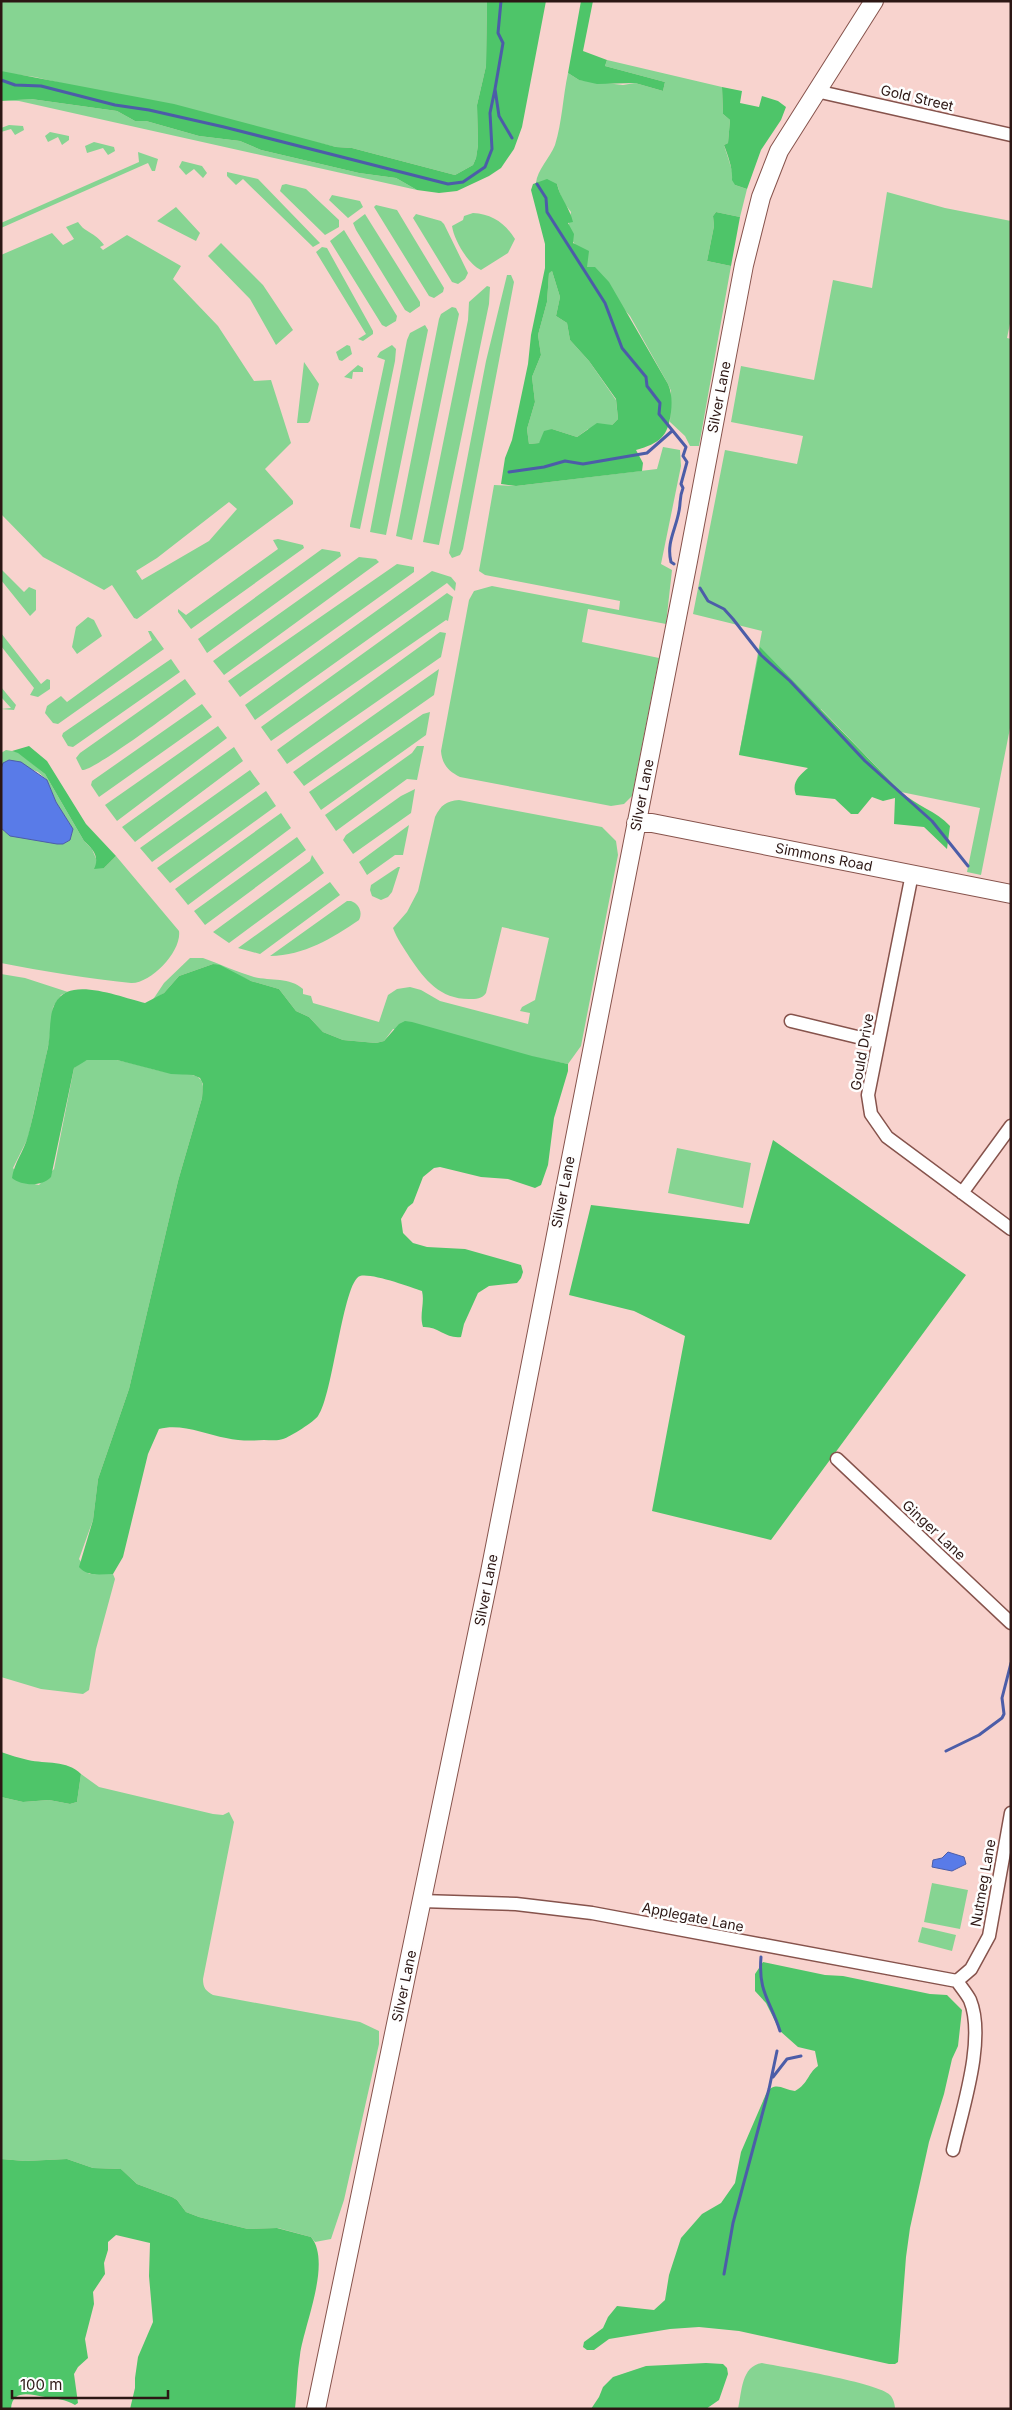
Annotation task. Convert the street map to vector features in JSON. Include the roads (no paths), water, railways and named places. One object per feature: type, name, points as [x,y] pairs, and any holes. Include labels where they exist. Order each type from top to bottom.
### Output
[{"type":"main road","name":"Silver Lane","points":[[316,2409],[491,1563],[744,265],[761,197],[779,151],[874,1]]},
{"type":"main road","name":"Simmons Road","points":[[636,823],[652,823],[1011,894]]},
{"type":"street","name":"Gold Street","points":[[816,91],[1011,135]]},
{"type":"street","name":"Gould Drive","points":[[912,874],[868,1095],[871,1114],[886,1137],[1011,1229]]},
{"type":"street","points":[[791,1021],[878,1042]]},
{"type":"street","points":[[962,1193],[1011,1126]]},
{"type":"street","name":"Ginger Lane","points":[[837,1459],[1011,1623]]},
{"type":"street","name":"Nutmeg Lane","points":[[957,1981],[971,1970],[989,1936],[1011,1813]]},
{"type":"street","name":"Applegate Lane","points":[[421,1901],[516,1904],[592,1913],[957,1981]]},
{"type":"street","points":[[953,2150],[975,2050],[976,2022],[970,2000],[957,1981]]},
{"type":"water","points":[[9,760],[21,762],[47,780],[56,802],[73,829],[70,840],[63,844],[57,844],[10,836],[1,828],[1,769],[3,763]]},
{"type":"water","points":[[948,1852],[964,1857],[966,1864],[952,1871],[932,1867],[933,1860],[942,1858]]},
{"type":"waterway","points":[[501,1],[498,33],[503,43],[495,89],[499,116],[512,138]]},
{"type":"waterway","points":[[1,80],[15,85],[41,86],[115,105],[149,110],[224,127],[448,184],[463,182],[485,167],[492,149],[490,113],[495,89]]},
{"type":"waterway","points":[[537,184],[546,198],[547,212],[605,303],[622,348],[646,377],[647,386],[660,403],[659,414],[686,447],[683,456],[687,462],[681,484],[683,488],[680,508],[670,549],[671,562],[674,564]]},
{"type":"waterway","points":[[509,472],[544,467],[565,461],[583,464],[647,453],[672,431]]},
{"type":"waterway","points":[[700,588],[708,601],[724,609],[761,655],[790,681],[865,761],[932,821],[968,866]]},
{"type":"waterway","points":[[946,1751],[979,1735],[1002,1718],[1004,1714],[1002,1698],[1011,1663]]},
{"type":"waterway","points":[[761,1957],[763,1988],[780,2031]]},
{"type":"waterway","points":[[724,2274],[733,2223],[769,2089],[777,2051]]},
{"type":"waterway","points":[[773,2077],[787,2059],[801,2056]]}]
